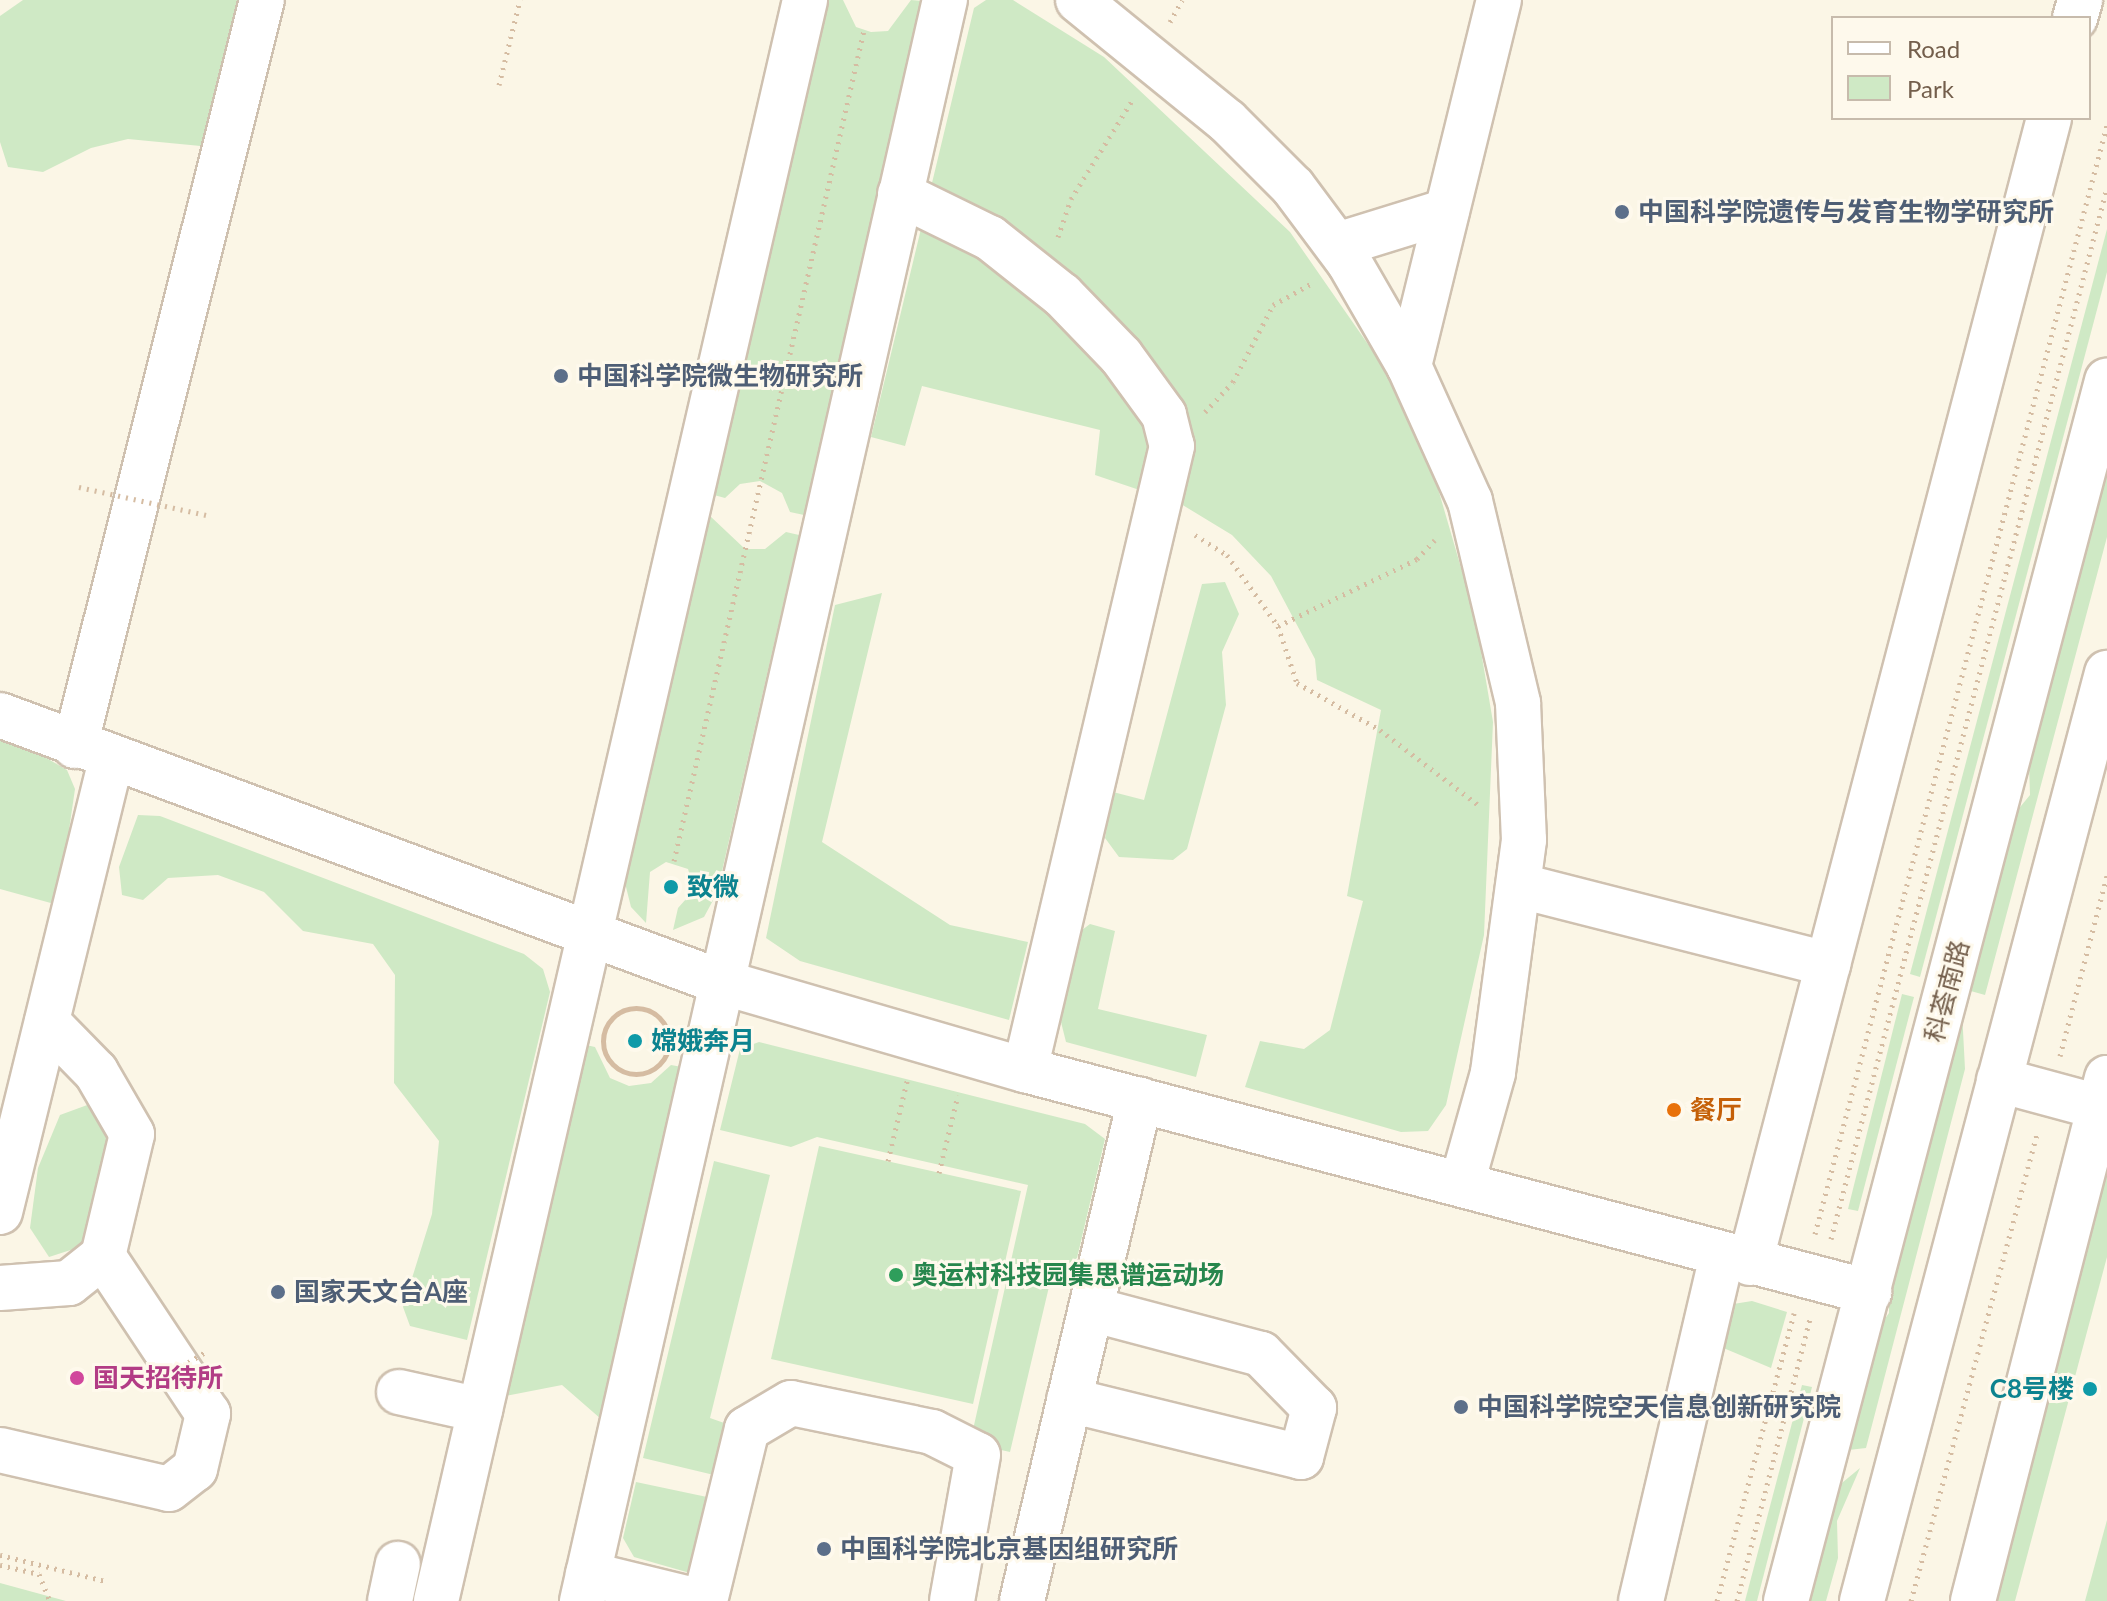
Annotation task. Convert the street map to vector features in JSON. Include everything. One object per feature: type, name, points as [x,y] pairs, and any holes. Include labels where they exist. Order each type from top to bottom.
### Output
[{"type":"street","points":[[0,1212],[47,1022],[93,753],[262,0]]},
{"type":"street","points":[[436,1601],[805,0]]},
{"type":"street","points":[[698,1601],[585,1588],[718,981],[945,0]]},
{"type":"street","points":[[1078,0],[1152,56],[1293,187],[1343,254],[1409,366],[1470,501],[1518,703],[1524,840],[1521,886],[1493,1073],[1462,1183]]},
{"type":"street","points":[[1409,366],[1499,0]]},
{"type":"street","points":[[1641,1601],[1736,1259],[1828,964],[2048,120]]},
{"type":"street","points":[[900,194],[990,238],[1042,279],[1121,356],[1164,415],[1172,446],[1025,1070]]},
{"type":"street","points":[[1343,254],[1447,211]]},
{"type":"street","name":"科荟南路","points":[[1786,1601],[2107,381]]},
{"type":"street","points":[[1862,1601],[2107,673]]},
{"type":"street","points":[[0,715],[93,753],[589,939],[718,981],[1025,1070],[1869,1292]]},
{"type":"street","points":[[1521,886],[1828,964]]},
{"type":"street","points":[[0,1288],[69,1283],[103,1256],[132,1134],[96,1072],[47,1022]]},
{"type":"street","points":[[1973,1601],[2103,1092],[2048,1094],[1999,1080]]},
{"type":"street","points":[[1022,1601],[1140,1100]]},
{"type":"street","points":[[0,1450],[169,1489],[195,1469],[208,1414],[103,1256]]},
{"type":"street","points":[[1069,1400],[1301,1457],[1314,1408],[1261,1354],[1091,1309]]},
{"type":"street","points":[[399,1392],[480,1410]]},
{"type":"street","points":[[705,1601],[747,1429],[791,1403],[932,1432],[978,1455],[952,1601]]},
{"type":"path","points":[[499,85],[520,0]]},
{"type":"path","points":[[1042,279],[1071,199],[1122,124],[1152,56],[1182,0]]},
{"type":"path","points":[[674,861],[864,30]]},
{"type":"path","points":[[1737,1601],[1812,1276],[2107,125]]},
{"type":"path","points":[[1717,1601],[1812,1276],[2107,188]]},
{"type":"path","points":[[1172,446],[1233,382],[1273,305],[1343,254]]},
{"type":"path","points":[[79,487],[211,516]]},
{"type":"path","points":[[1278,626],[1417,559],[1470,501]]},
{"type":"path","points":[[1157,511],[1227,555],[1278,626],[1297,683],[1380,730],[1524,840]]},
{"type":"path","points":[[2068,1028],[2107,875]]},
{"type":"path","points":[[642,1009],[661,1019],[669,1040],[663,1061],[646,1073],[616,1067],[604,1049],[612,1020],[642,1009]]},
{"type":"path","points":[[888,1161],[910,1068]]},
{"type":"path","points":[[939,1173],[962,1082]]},
{"type":"path","points":[[1911,1601],[2048,1094]]},
{"type":"path","points":[[161,1379],[207,1351]]},
{"type":"path","points":[[0,1555],[105,1581]]},
{"type":"path","points":[[0,1565],[39,1574],[50,1601]]},
{"type":"green space","points":[[23,0],[246,0],[211,147],[128,139],[91,148],[43,172],[8,167],[0,142],[0,16]]},
{"type":"green space","points":[[828,0],[843,0],[856,27],[871,32],[888,31],[911,0],[922,1],[804,515],[790,512],[782,493],[760,481],[740,484],[725,498],[714,495]]},
{"type":"green space","points":[[986,0],[1013,0],[1104,57],[1290,232],[1397,386],[1430,461],[1475,616],[1493,722],[1484,935],[1446,1105],[1428,1131],[1401,1132],[1245,1087],[1260,1041],[1304,1049],[1330,1030],[1363,901],[1347,896],[1381,710],[1317,680],[1315,659],[1271,576],[1232,535],[1181,504],[1095,475],[1100,430],[922,386],[905,446],[871,437],[974,8]]},
{"type":"green space","points":[[2107,229],[2107,272],[1920,977],[1910,974]]},
{"type":"green space","points":[[2107,441],[2107,537],[1985,995],[1960,988],[2007,823],[2030,795],[2029,764]]},
{"type":"green space","points":[[709,515],[745,549],[765,549],[786,532],[799,535],[717,893],[704,917],[673,930],[678,908],[694,890],[688,869],[666,862],[650,872],[646,923],[631,907],[625,883]]},
{"type":"green space","points":[[1225,582],[1239,614],[1222,652],[1226,705],[1187,849],[1173,860],[1119,857],[1105,838],[1113,792],[1144,800],[1202,584]]},
{"type":"green space","points":[[882,593],[822,842],[950,925],[1028,942],[1009,1020],[800,961],[766,938],[835,605]]},
{"type":"green space","points":[[0,731],[67,770],[75,789],[58,905],[0,889]]},
{"type":"green space","points":[[138,815],[160,816],[524,954],[543,969],[550,992],[467,1340],[410,1326],[403,1307],[432,1214],[439,1141],[394,1083],[395,975],[373,944],[303,931],[264,892],[218,875],[168,878],[143,900],[122,895],[119,867]]},
{"type":"green space","points":[[1090,924],[1115,931],[1098,1009],[1207,1035],[1196,1077],[1066,1042],[1061,1022],[1078,933]]},
{"type":"green space","points":[[1902,994],[1914,997],[1858,1211],[1848,1209]]},
{"type":"green space","points":[[1962,1011],[1965,1069],[1866,1448],[1840,1451],[1872,1337],[1889,1313],[1889,1284]]},
{"type":"green space","points":[[759,1042],[1085,1124],[1105,1139],[1077,1258],[1052,1274],[1010,1452],[970,1443],[1028,1185],[817,1137],[791,1147],[720,1130],[740,1049]]},
{"type":"green space","points":[[586,1045],[595,1047],[610,1078],[629,1086],[651,1083],[671,1065],[682,1067],[601,1419],[562,1385],[505,1396]]},
{"type":"green space","points":[[90,1104],[109,1125],[110,1166],[83,1246],[49,1257],[30,1228],[38,1168],[60,1115]]},
{"type":"green space","name":"奥运村科技园集思谱运动场","points":[[819,1146],[1021,1191],[973,1404],[771,1359]]},
{"type":"green space","points":[[714,1161],[770,1175],[710,1418],[727,1424],[714,1475],[643,1458]]},
{"type":"green space","points":[[2107,1161],[2107,1257],[2015,1601],[1974,1601]]},
{"type":"green space","points":[[1752,1301],[1787,1312],[1771,1368],[1721,1347],[1727,1305]]},
{"type":"green space","points":[[1802,1385],[1812,1387],[1757,1601],[1745,1601]]},
{"type":"green space","points":[[1860,1468],[1837,1521],[1838,1558],[1826,1601],[1799,1601],[1831,1492]]},
{"type":"green space","points":[[636,1482],[707,1497],[690,1573],[634,1557],[623,1538]]},
{"type":"green space","points":[[2107,1520],[2107,1601],[2085,1601]]},
{"type":"green space","points":[[0,1583],[66,1601],[0,1601]]},
{"type":"place","name":"中国科学院遗传与发育生物学研究所","points":[[1622,212]]},
{"type":"place","name":"中国科学院微生物研究所","points":[[561,376]]},
{"type":"place","name":"致微","points":[[671,887]]},
{"type":"place","name":"嫦娥奔月","points":[[635,1041]]},
{"type":"place","name":"餐厅","points":[[1674,1110]]},
{"type":"place","name":"奥运村科技园集思谱运动场","points":[[896,1275]]},
{"type":"place","name":"国家天文台A座","points":[[278,1292]]},
{"type":"place","name":"国天招待所","points":[[77,1378]]},
{"type":"place","name":"C8号楼","points":[[2090,1389]]},
{"type":"place","name":"中国科学院空天信息创新研究院","points":[[1461,1407]]},
{"type":"place","name":"中国科学院北京基因组研究所","points":[[824,1549]]}]
